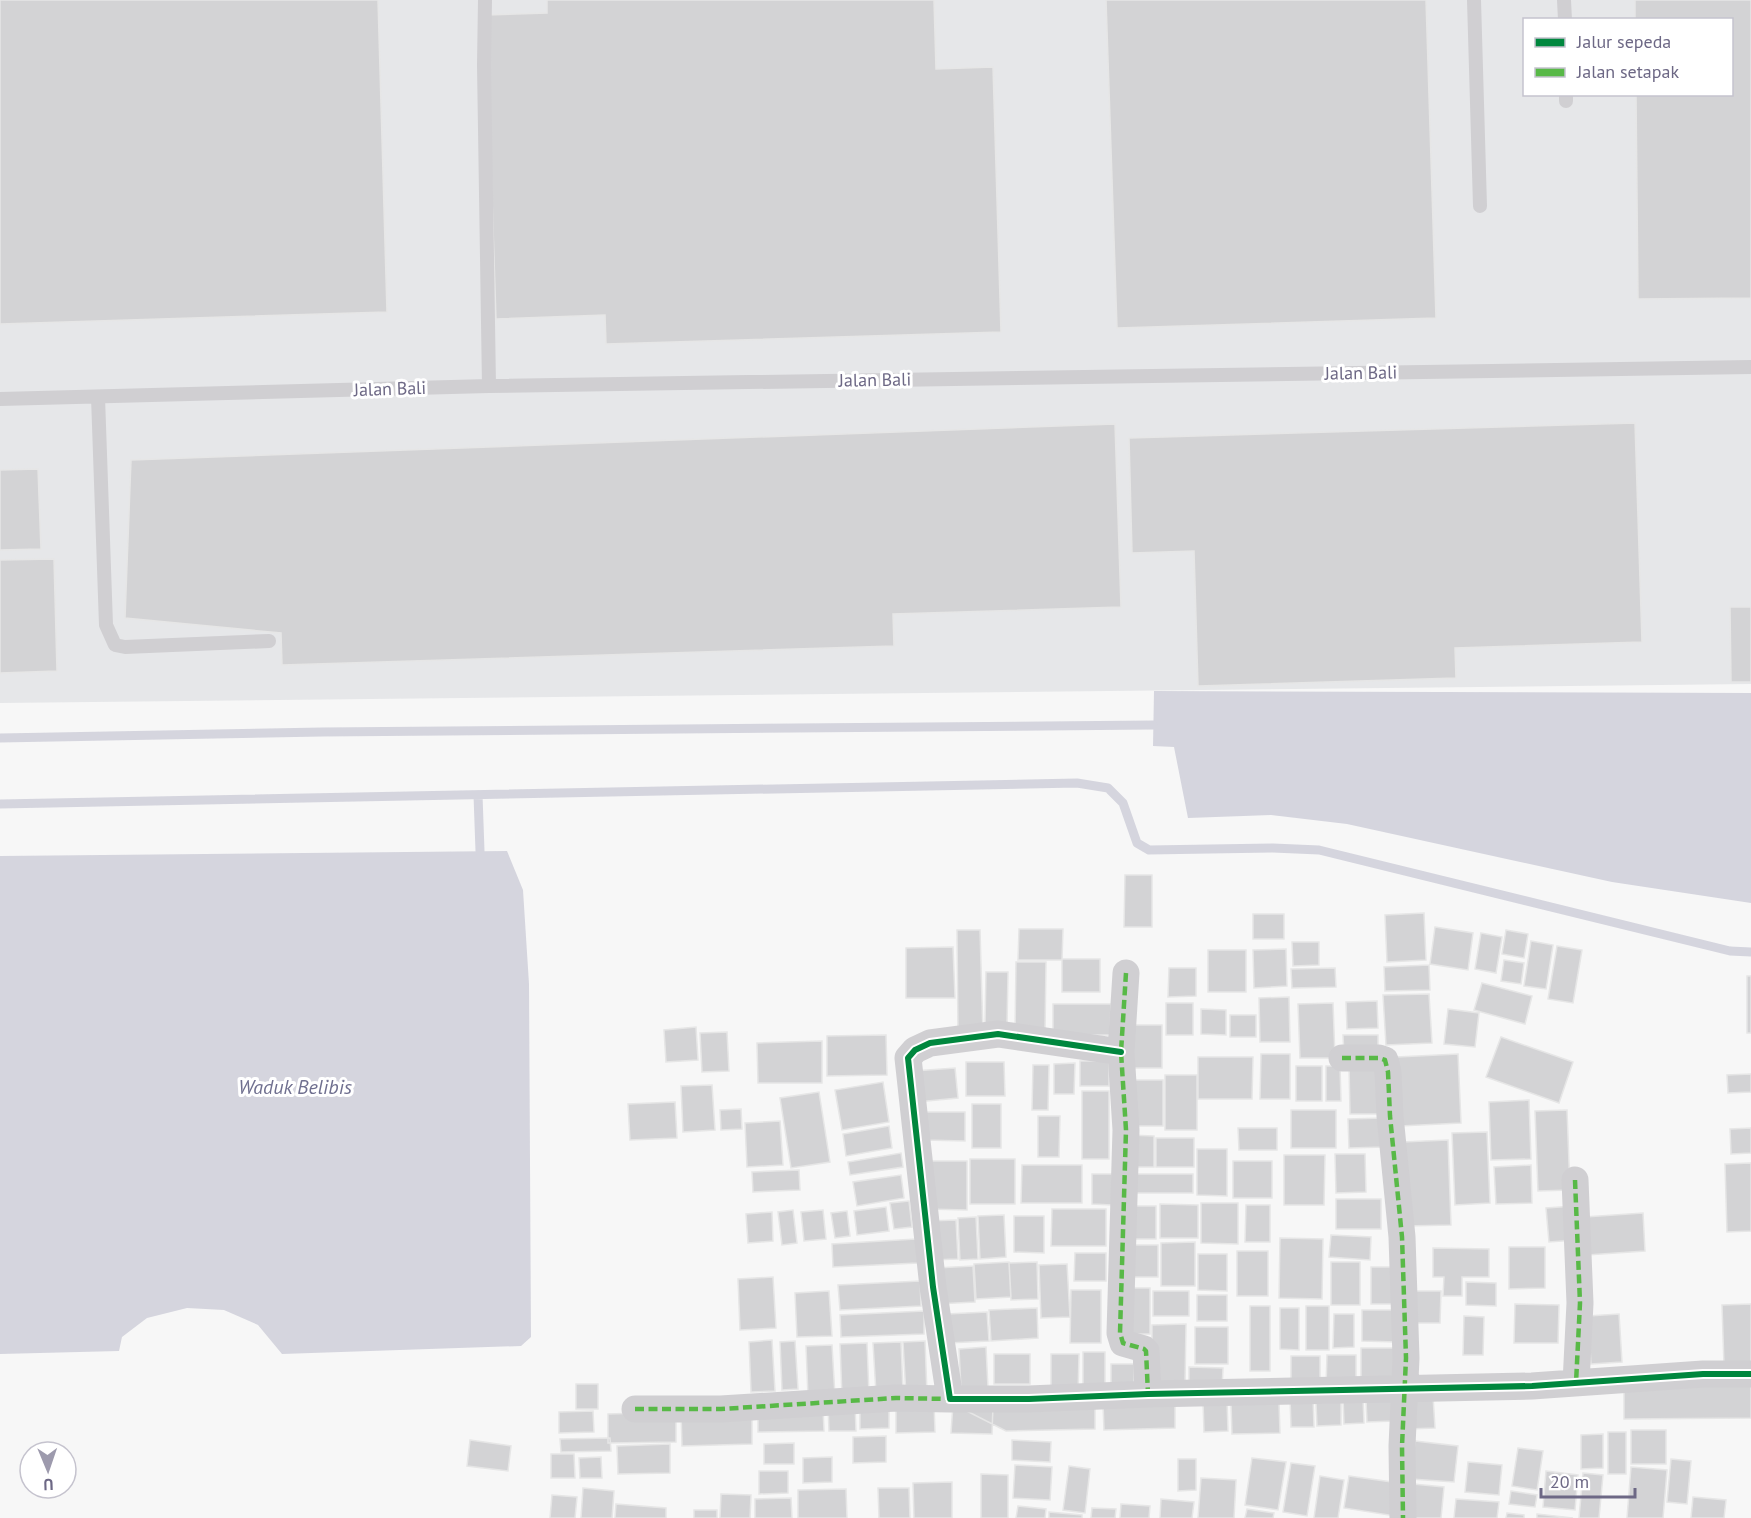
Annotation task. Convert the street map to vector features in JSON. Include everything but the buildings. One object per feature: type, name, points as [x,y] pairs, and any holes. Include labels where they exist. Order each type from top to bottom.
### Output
[{"type":"street","points":[[1125,973],[1121,1052],[1126,1130],[1120,1333],[1123,1343],[1144,1349],[1146,1352],[1148,1394]]},
{"type":"street","points":[[950,1399],[933,1287],[909,1058],[915,1050],[930,1043],[998,1034],[1121,1052]]},
{"type":"street","points":[[1342,1058],[1379,1058],[1385,1060],[1387,1065],[1402,1237],[1406,1389],[1402,1446],[1403,1518]]},
{"type":"street","points":[[1575,1180],[1580,1303],[1576,1383]]},
{"type":"street","points":[[635,1409],[721,1409],[896,1398],[1029,1399],[1148,1394],[1406,1389],[1576,1383],[1703,1374],[1751,1374]]},
{"type":"lane","points":[[485,0],[489,386]]},
{"type":"lane","points":[[1474,0],[1479,206]]},
{"type":"lane","points":[[1564,0],[1565,18]]},
{"type":"lane","name":"Jalan Bali","points":[[0,399],[489,386],[1751,367]]},
{"type":"lane","points":[[98,397],[106,625],[115,645],[125,647],[268,641]]},
{"type":"shaded area","points":[[0,0],[1751,0],[1751,684],[0,703]]},
{"type":"water","points":[[1154,691],[1751,693],[1751,903],[1612,882],[1347,824],[1271,815],[1188,818],[1174,747],[1153,746]]},
{"type":"water","name":"Waduk Belibis","points":[[507,851],[523,890],[529,984],[531,1337],[521,1346],[282,1354],[258,1325],[224,1310],[187,1308],[147,1318],[122,1337],[119,1351],[0,1354],[0,856]]},
{"type":"waterway","points":[[0,738],[322,732],[1153,725]]},
{"type":"waterway","points":[[0,804],[1077,783],[1108,788],[1123,803],[1137,843],[1149,850],[1273,848],[1319,850],[1730,951],[1751,952]]},
{"type":"waterway","points":[[478,795],[480,851]]},
{"type":"marked path","points":[[1126,973],[1121,1052],[1126,1130],[1120,1333],[1123,1343],[1146,1351],[1148,1394]]},
{"type":"marked path","points":[[1342,1058],[1379,1058],[1385,1060],[1388,1072],[1402,1237],[1406,1358],[1402,1446],[1403,1518]]},
{"type":"marked path","points":[[1575,1180],[1580,1303],[1576,1383]]},
{"type":"marked path","points":[[635,1409],[721,1409],[896,1398],[950,1399]]},
{"type":"cycle path","points":[[1121,1052],[998,1034],[930,1043],[915,1050],[908,1058],[933,1287],[950,1399],[1532,1386],[1703,1374],[1751,1374]]}]
